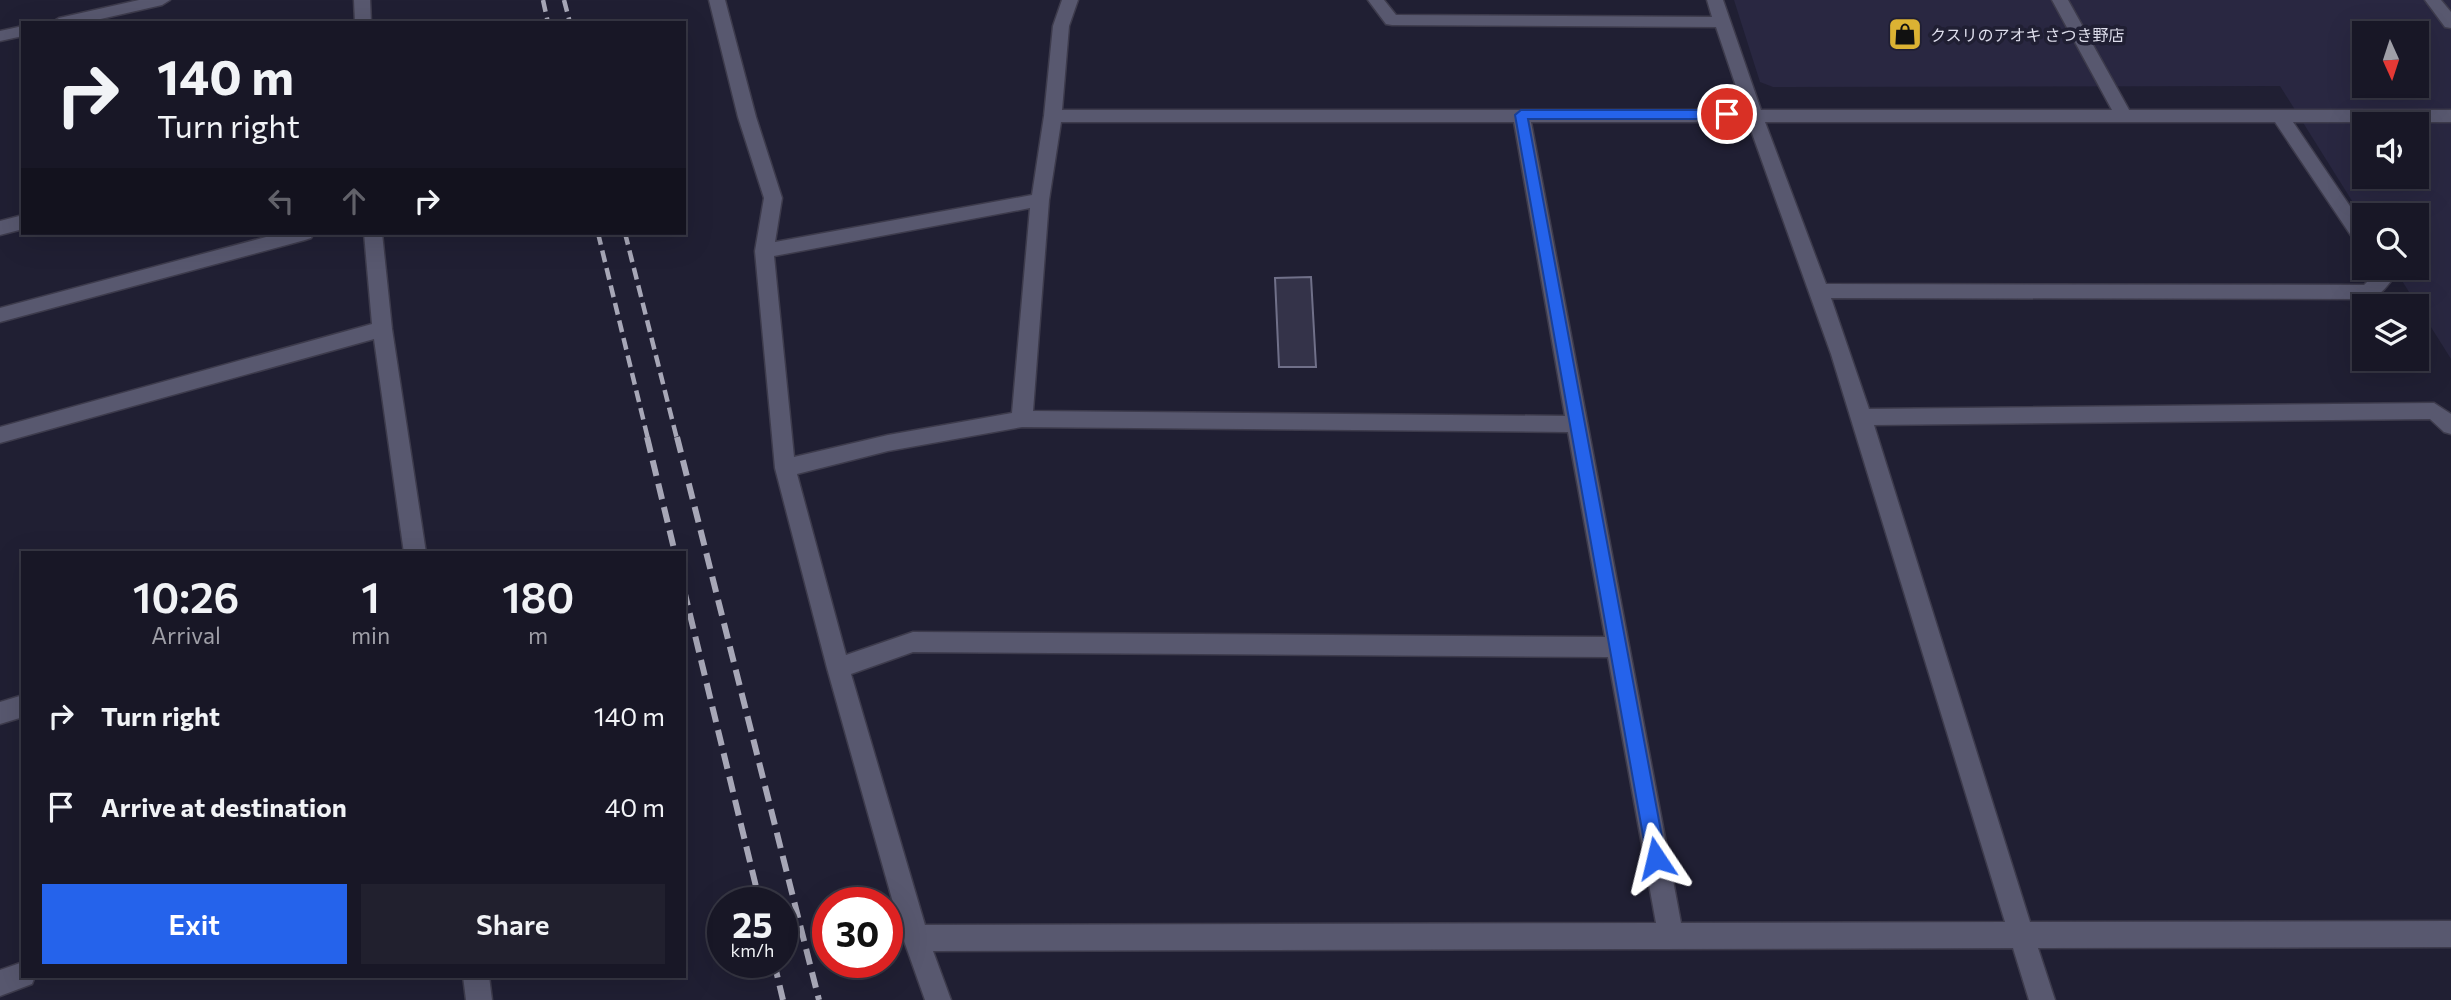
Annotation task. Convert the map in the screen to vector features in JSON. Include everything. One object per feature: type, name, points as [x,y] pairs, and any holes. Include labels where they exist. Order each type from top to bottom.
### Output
[{"type":"street","points":[[80,0],[79,21],[162,0]]},
{"type":"street","points":[[362,0],[363,21]]},
{"type":"street","points":[[717,0],[747,117],[773,198],[764,251],[785,468],[838,668],[916,938],[938,1000]]},
{"type":"street","points":[[1022,419],[1040,200],[1053,116],[1061,26],[1070,0]]},
{"type":"street","points":[[1376,0],[1392,20],[1722,22]]},
{"type":"street","points":[[1715,0],[1752,114],[1821,291],[2042,1000]]},
{"type":"street","points":[[2060,0],[2124,117]]},
{"type":"street","points":[[2432,0],[2451,23]]},
{"type":"street","points":[[0,36],[21,31]]},
{"type":"street","points":[[1521,115],[1671,936]]},
{"type":"street","points":[[1053,116],[2451,116]]},
{"type":"street","points":[[2281,117],[2352,223]]},
{"type":"street","points":[[764,251],[1040,200]]},
{"type":"street","points":[[0,228],[21,223]]},
{"type":"street","points":[[0,315],[298,235]]},
{"type":"street","points":[[373,235],[382,328],[415,551]]},
{"type":"street","points":[[1821,291],[2369,292],[2380,280]]},
{"type":"street","points":[[0,435],[382,328]]},
{"type":"street","points":[[1862,418],[2434,411],[2451,426]]},
{"type":"street","points":[[785,468],[888,443],[1022,419],[1577,424]]},
{"type":"street","points":[[838,668],[913,642],[1618,647]]},
{"type":"street","points":[[0,713],[21,707]]},
{"type":"street","points":[[916,938],[2451,934]]},
{"type":"street","points":[[0,983],[21,976]]},
{"type":"street","points":[[476,978],[479,1000]]},
{"type":"shaded area","points":[[1734,0],[2451,0],[2451,359],[2429,324],[2429,294],[2410,294],[2402,280],[2429,280],[2429,203],[2353,203],[2280,86],[1773,87],[1760,82]]},
{"type":"building","points":[[1311,277],[1316,367],[1279,367],[1275,278]]},
{"type":"railway","points":[[543,0],[548,21]]},
{"type":"railway","points":[[564,0],[569,21]]},
{"type":"railway","points":[[598,235],[648,439]]},
{"type":"railway","points":[[626,235],[677,439]]},
{"type":"railway","points":[[647,437],[675,551]]},
{"type":"railway","points":[[677,437],[819,1000]]},
{"type":"railway","points":[[686,598],[756,887]]},
{"type":"railway","points":[[778,978],[783,1000]]},
{"type":"place","name":"クスリのアオキ さつき野店","points":[[1905,34]]},
{"type":"route","points":[[1656,858],[1521,115],[1727,114]]}]
